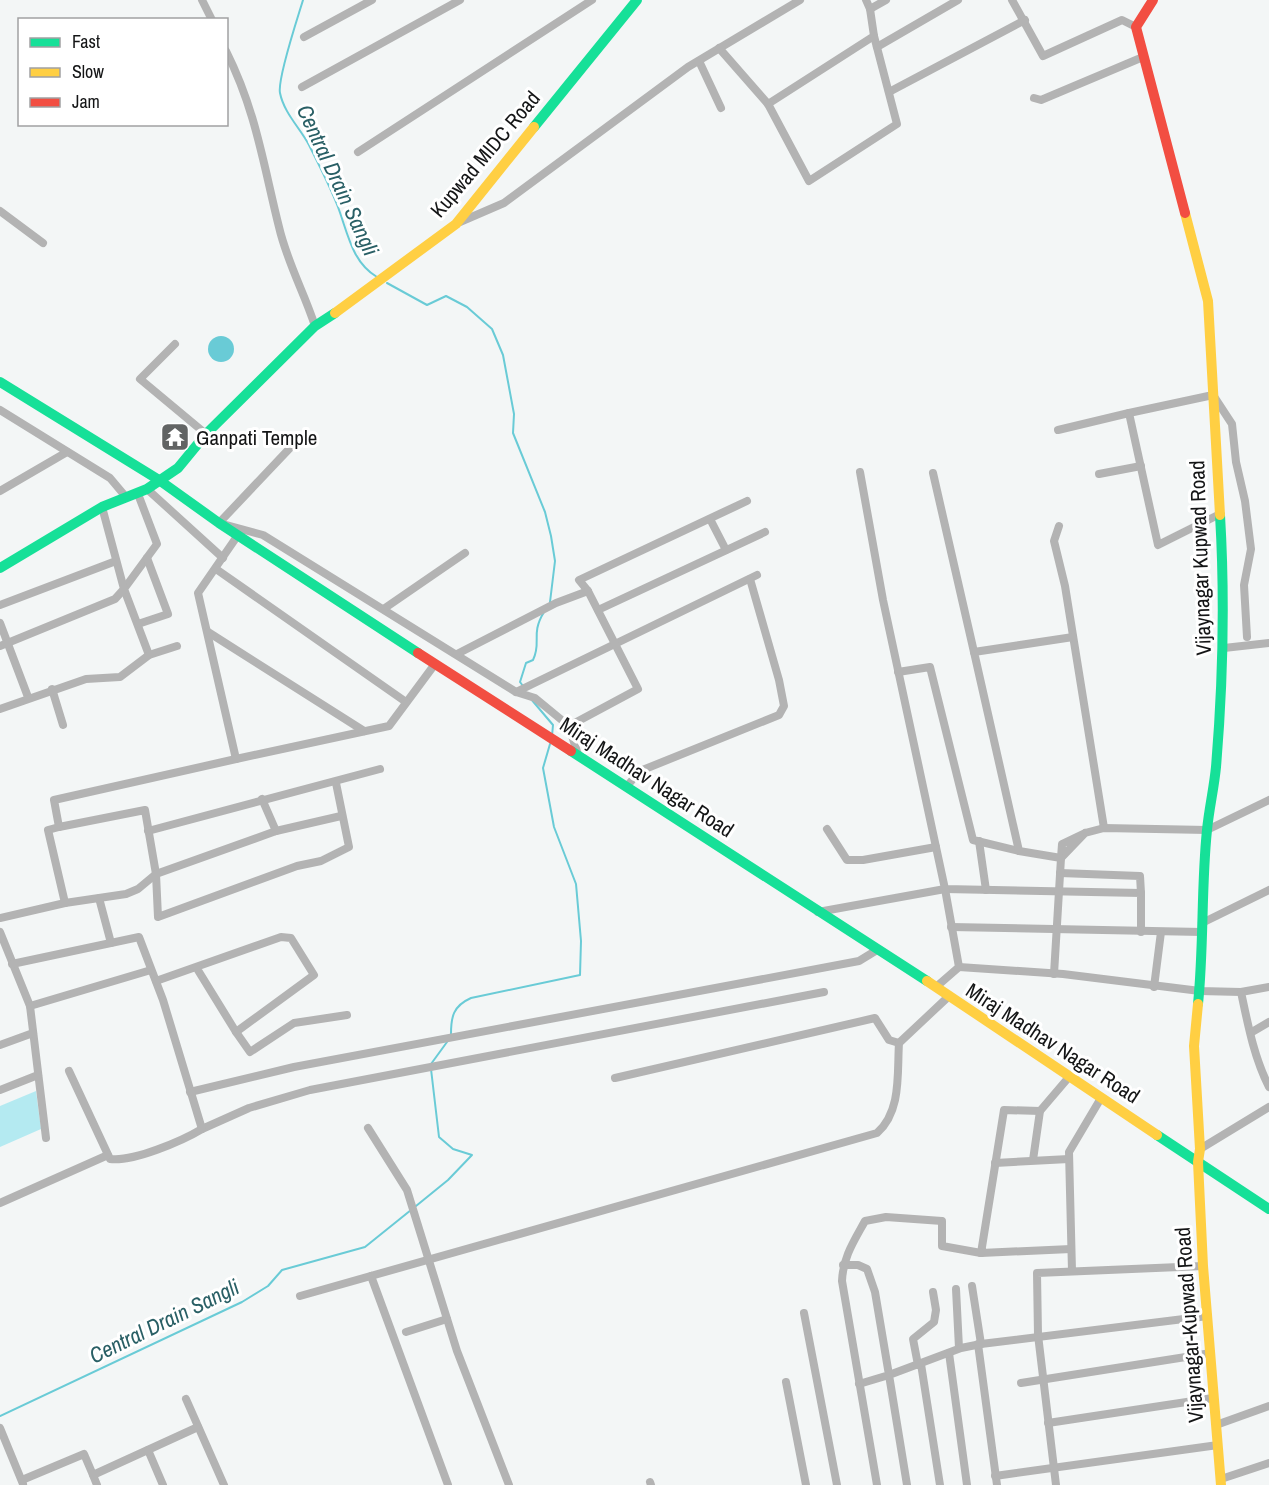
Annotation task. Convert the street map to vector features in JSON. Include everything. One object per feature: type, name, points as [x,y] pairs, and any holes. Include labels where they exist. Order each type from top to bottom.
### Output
[{"type":"street","points":[[202,0],[211,18]]},
{"type":"street","points":[[304,37],[372,0]]},
{"type":"street","points":[[302,87],[460,0]]},
{"type":"street","points":[[358,153],[592,0]]},
{"type":"street","name":"Kupwad MIDC Road","points":[[0,568],[102,507],[143,491],[178,468],[206,434],[315,326],[364,294],[456,224],[637,0]]},
{"type":"street","points":[[456,224],[504,203],[699,61],[800,0]]},
{"type":"street","points":[[719,48],[768,104],[809,181],[897,124],[866,0]]},
{"type":"street","points":[[870,9],[886,0]]},
{"type":"street","points":[[877,47],[958,0]]},
{"type":"street","points":[[1012,0],[1043,56],[1122,20],[1137,27],[1153,0]]},
{"type":"street","points":[[889,92],[1025,20]]},
{"type":"street","name":"Vijaynagar Kupwad Road","points":[[1137,27],[1208,301],[1225,598],[1216,768],[1207,830],[1200,991],[1194,1046],[1200,1149],[1198,1162]]},
{"type":"street","points":[[768,104],[874,36]]},
{"type":"street","points":[[228,55],[247,98],[265,160],[278,225],[291,269],[315,326]]},
{"type":"street","points":[[1034,98],[1041,100],[1143,57]]},
{"type":"street","points":[[699,61],[721,108]]},
{"type":"street","points":[[0,211],[43,243]]},
{"type":"street","points":[[175,344],[140,379],[172,409],[206,434]]},
{"type":"street","name":"Miraj Madhav Nagar Road","points":[[0,382],[159,480],[219,523],[936,987],[1269,1209]]},
{"type":"street","points":[[1058,430],[1213,395],[1232,424],[1236,462],[1245,501],[1251,549],[1244,585],[1247,637]]},
{"type":"street","points":[[0,410],[110,478],[126,497]]},
{"type":"street","points":[[1129,413],[1158,545],[1220,514]]},
{"type":"street","points":[[290,448],[219,523],[263,535],[385,608],[516,692],[535,698],[569,726],[578,754]]},
{"type":"street","points":[[0,490],[67,452]]},
{"type":"street","points":[[1099,474],[1141,466]]},
{"type":"street","points":[[860,472],[898,672],[945,889],[959,967]]},
{"type":"street","points":[[933,473],[1018,851]]},
{"type":"street","points":[[3,644],[115,598],[124,589],[157,544],[143,491]]},
{"type":"street","points":[[143,491],[223,558]]},
{"type":"street","points":[[569,726],[638,689],[588,591],[579,580],[747,501]]},
{"type":"street","points":[[102,507],[124,589],[149,655]]},
{"type":"street","points":[[710,519],[726,550]]},
{"type":"street","points":[[1059,526],[1054,541],[1065,586],[1104,828]]},
{"type":"street","points":[[598,610],[765,532]]},
{"type":"street","points":[[237,759],[198,593],[238,535]]},
{"type":"street","points":[[385,608],[465,553]]},
{"type":"street","points":[[138,624],[168,614],[147,558]]},
{"type":"street","points":[[0,605],[116,561]]},
{"type":"street","points":[[216,569],[406,702]]},
{"type":"street","points":[[516,692],[617,645],[753,577],[784,706],[779,715],[640,771],[627,786]]},
{"type":"street","points":[[457,654],[556,603],[588,591]]},
{"type":"street","points":[[0,623],[3,644],[28,697]]},
{"type":"street","points":[[208,632],[364,731]]},
{"type":"street","points":[[974,652],[1073,637]]},
{"type":"street","points":[[1224,648],[1269,643]]},
{"type":"street","points":[[0,709],[28,697],[86,679],[120,677],[149,655],[177,646]]},
{"type":"street","points":[[59,827],[54,800],[390,726],[435,664]]},
{"type":"street","points":[[898,672],[930,667],[973,840],[1061,858]]},
{"type":"street","points":[[52,689],[63,725]]},
{"type":"street","points":[[148,831],[262,799],[336,783],[380,770]]},
{"type":"street","points":[[65,903],[48,830],[145,810],[156,874],[158,917],[297,867],[321,861],[349,847],[336,783]]},
{"type":"street","points":[[262,799],[276,831]]},
{"type":"street","points":[[1054,974],[1055,928],[1062,844],[1085,833],[1104,828],[1207,830],[1269,800]]},
{"type":"street","points":[[0,918],[65,903],[126,894],[138,889],[156,874],[276,831],[341,816]]},
{"type":"street","points":[[827,829],[847,860],[863,860],[936,847]]},
{"type":"street","points":[[979,841],[986,890]]},
{"type":"street","points":[[1060,873],[1140,876],[1140,932]]},
{"type":"street","points":[[818,912],[894,896],[945,889],[1141,894]]},
{"type":"street","points":[[951,927],[1161,932],[1202,927],[1269,890]]},
{"type":"street","points":[[99,898],[111,943]]},
{"type":"street","points":[[0,932],[3,945],[30,1006],[46,1138]]},
{"type":"street","points":[[1154,987],[1161,932]]},
{"type":"street","points":[[12,964],[139,937],[156,981],[202,1129]]},
{"type":"street","points":[[156,981],[281,937],[291,938],[314,975],[236,1032]]},
{"type":"street","points":[[190,1092],[294,1067],[859,961],[877,950]]},
{"type":"street","points":[[196,967],[250,1052],[294,1023],[347,1015]]},
{"type":"street","points":[[936,987],[959,967],[1054,974],[1200,991],[1240,992],[1269,987]]},
{"type":"street","points":[[30,1006],[151,970]]},
{"type":"street","points":[[69,1071],[110,1159],[120,1160],[202,1129],[249,1108],[309,1090],[824,992]]},
{"type":"street","points":[[1240,992],[1252,1032],[1257,1062],[1269,1087]]},
{"type":"street","points":[[300,1296],[877,1132],[889,1117],[897,1092],[899,1043],[948,997]]},
{"type":"street","points":[[615,1078],[875,1018],[889,1040],[899,1043]]},
{"type":"street","points":[[1252,1032],[1269,1022]]},
{"type":"street","points":[[0,1045],[33,1033]]},
{"type":"street","points":[[0,1090],[38,1075]]},
{"type":"street","points":[[1033,1160],[1040,1111],[1069,1077]]},
{"type":"street","points":[[1072,1271],[1069,1152],[1101,1098]]},
{"type":"street","points":[[1200,1149],[1269,1107]]},
{"type":"street","points":[[981,1252],[1004,1110],[1040,1111]]},
{"type":"street","points":[[368,1128],[407,1190],[447,1319],[508,1485]]},
{"type":"street","points":[[0,1203],[108,1155]]},
{"type":"street","points":[[995,1162],[1069,1159]]},
{"type":"street","name":"Vijaynagar-Kupwad Road","points":[[1198,1162],[1203,1266],[1221,1482]]},
{"type":"street","points":[[877,1485],[842,1281],[843,1265],[865,1221],[886,1217],[942,1221],[942,1246],[981,1252],[1071,1249]]},
{"type":"street","points":[[843,1265],[858,1264],[867,1269],[875,1292],[907,1485]]},
{"type":"street","points":[[1056,1485],[1038,1335],[1037,1273],[1203,1266]]},
{"type":"street","points":[[371,1276],[448,1485]]},
{"type":"street","points":[[972,1287],[997,1485]]},
{"type":"street","points":[[956,1289],[959,1348]]},
{"type":"street","points":[[933,1292],[936,1310],[934,1322],[913,1339],[920,1365],[939,1485]]},
{"type":"street","points":[[804,1313],[837,1485]]},
{"type":"street","points":[[859,1384],[920,1365],[959,1348],[1038,1335],[1208,1316]]},
{"type":"street","points":[[406,1332],[447,1319]]},
{"type":"street","points":[[949,1353],[967,1485]]},
{"type":"street","points":[[1021,1383],[1211,1353]]},
{"type":"street","points":[[786,1382],[806,1485]]},
{"type":"street","points":[[1048,1423],[1213,1398]]},
{"type":"street","points":[[186,1399],[224,1485]]},
{"type":"street","points":[[1216,1425],[1269,1406]]},
{"type":"street","points":[[93,1475],[198,1427]]},
{"type":"street","points":[[0,1428],[23,1483],[84,1454],[97,1485]]},
{"type":"street","points":[[995,1476],[1218,1445]]},
{"type":"street","points":[[148,1450],[163,1485]]},
{"type":"street","points":[[1221,1482],[1269,1462]]},
{"type":"shaded area","points":[[221,336],[230,340],[234,349],[230,358],[221,362],[212,358],[208,349],[212,340]]},
{"type":"shaded area","points":[[36,1091],[41,1129],[0,1147],[0,1106]]},
{"type":"waterway","name":"Central Drain Sangli","points":[[303,0],[285,62],[280,93],[285,107],[309,145],[328,183],[356,255],[362,264],[377,277]]},
{"type":"waterway","name":"Central Drain Sangli","points":[[387,283],[427,305],[446,296],[467,307],[492,329],[503,355],[514,414],[513,433],[545,512],[551,536],[555,561],[550,602]]},
{"type":"waterway","name":"Central Drain Sangli","points":[[523,686],[520,682],[526,663],[533,660],[537,648],[538,627],[544,612]]},
{"type":"waterway","name":"Central Drain Sangli","points":[[531,699],[553,725],[552,736]]},
{"type":"waterway","points":[[451,1034],[454,1013],[460,1005],[471,998],[580,975],[581,941],[576,884],[554,827],[543,768],[550,744]]},
{"type":"waterway","name":"Central Drain Sangli","points":[[431,1064],[447,1042]]},
{"type":"waterway","name":"Central Drain Sangli","points":[[416,1206],[448,1180],[472,1155],[453,1149],[439,1137],[431,1069]]},
{"type":"waterway","name":"Central Drain Sangli","points":[[0,1416],[242,1302],[268,1286],[282,1270],[365,1247],[411,1210]]},
{"type":"traffic: fast","points":[[534,127],[637,0]]},
{"type":"traffic: fast","points":[[0,568],[102,507],[147,489],[178,468],[206,434],[315,326],[335,313]]},
{"type":"traffic: fast","points":[[0,382],[159,480],[219,523],[418,653]]},
{"type":"traffic: fast","points":[[1198,1004],[1205,852],[1216,767],[1220,704],[1223,610],[1220,515]]},
{"type":"traffic: fast","points":[[571,751],[927,981]]},
{"type":"traffic: fast","points":[[1157,1135],[1269,1209]]},
{"type":"traffic: slow","points":[[335,313],[456,224],[534,127]]},
{"type":"traffic: slow","points":[[1185,213],[1208,301],[1220,515]]},
{"type":"traffic: slow","points":[[927,981],[1157,1135]]},
{"type":"traffic: slow","points":[[1198,1004],[1194,1046],[1200,1149],[1198,1162],[1203,1266],[1221,1485]]},
{"type":"traffic: jam","points":[[1153,0],[1136,27],[1185,213]]},
{"type":"traffic: jam","points":[[418,653],[571,751]]},
{"type":"place","name":"Ganpati Temple","points":[[175,437]]}]
